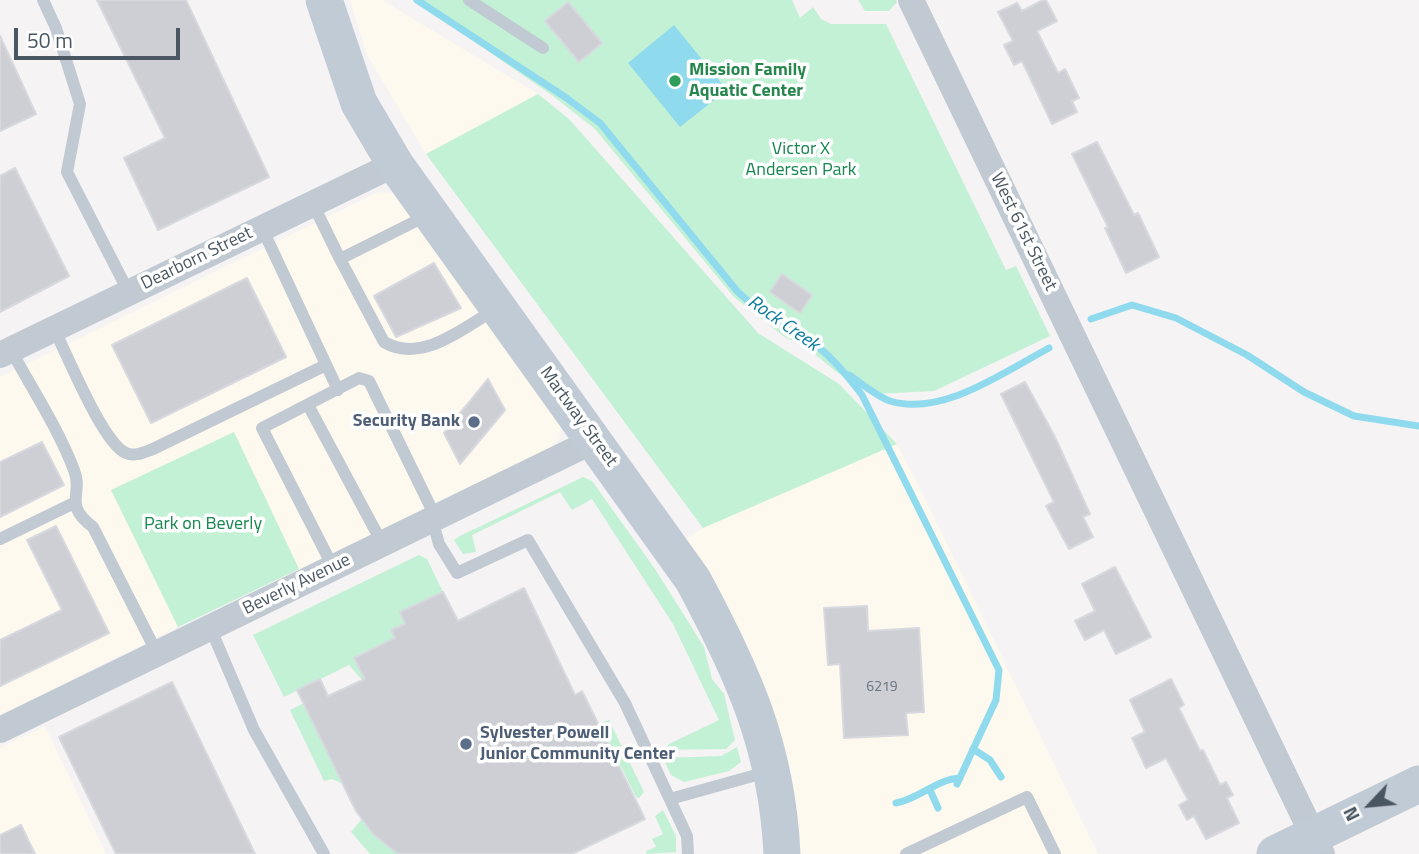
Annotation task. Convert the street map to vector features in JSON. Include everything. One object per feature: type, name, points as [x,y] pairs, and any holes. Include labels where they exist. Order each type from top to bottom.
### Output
[{"type":"street","name":"Martway Street","points":[[324,0],[359,103],[395,164],[693,580],[726,641],[757,712],[773,770],[782,854]]},
{"type":"street","name":"West 61st Street","points":[[911,0],[1318,845]]},
{"type":"street","name":"Dearborn Street","points":[[6,352],[395,164]]},
{"type":"street","name":"Beverly Avenue","points":[[0,730],[595,440]]},
{"type":"street","points":[[1275,854],[1318,845],[1419,784]]},
{"type":"lane","points":[[43,0],[56,28],[80,104],[67,172],[129,293]]},
{"type":"lane","points":[[469,0],[542,48]]},
{"type":"lane","points":[[313,204],[384,342],[411,352],[436,343],[499,307]]},
{"type":"lane","points":[[340,258],[432,214]]},
{"type":"lane","points":[[262,228],[338,390]]},
{"type":"lane","points":[[54,329],[109,440],[126,453],[137,455],[326,365]]},
{"type":"lane","points":[[6,352],[76,473],[74,503],[84,520],[93,527],[157,653]]},
{"type":"lane","points":[[333,567],[262,428],[359,378],[369,381],[434,519],[439,544],[457,573],[528,540],[625,703],[687,836],[688,854]]},
{"type":"lane","points":[[308,405],[382,543]]},
{"type":"lane","points":[[0,539],[74,503]]},
{"type":"lane","points":[[210,627],[254,730],[324,854]]},
{"type":"lane","points":[[670,799],[773,770]]},
{"type":"lane","points":[[906,854],[1027,797],[1055,854]]},
{"type":"shaded area","points":[[350,0],[382,0],[538,94],[426,154],[367,55]]},
{"type":"shaded area","points":[[378,192],[396,194],[561,422],[559,440],[548,450],[299,569],[234,432],[112,490],[178,627],[0,715],[0,377]]},
{"type":"shaded area","points":[[897,444],[1098,854],[798,854],[684,540],[703,528]]},
{"type":"shaded area","points":[[45,726],[106,854],[0,854],[0,748]]},
{"type":"green space","name":"Victor X Andersen Park","points":[[414,0],[792,0],[800,18],[813,7],[821,19],[831,24],[886,24],[1006,270],[1016,266],[1050,336],[934,391],[875,394],[838,373],[807,348],[783,336],[734,297],[595,129],[553,96]]},
{"type":"green space","points":[[858,0],[897,2],[889,11],[865,11]]},
{"type":"green space","points":[[538,94],[569,119],[758,333],[839,384],[897,444],[703,528],[426,154]]},
{"type":"green space","name":"Park on Beverly","points":[[234,432],[299,569],[178,627],[111,490]]},
{"type":"green space","points":[[583,477],[592,481],[655,569],[704,647],[712,679],[724,694],[735,740],[726,749],[664,750],[669,744],[719,720],[673,624],[592,499],[572,510],[560,492],[472,535],[476,552],[463,554],[454,540]]},
{"type":"green space","points":[[419,555],[427,559],[443,592],[400,612],[405,624],[391,630],[395,638],[354,658],[365,679],[362,680],[349,665],[284,697],[253,635]]},
{"type":"green space","points":[[304,703],[343,784],[332,779],[324,781],[290,710]]},
{"type":"green space","points":[[609,720],[644,792],[639,798],[636,797],[601,726]]},
{"type":"green space","points":[[737,747],[741,762],[729,771],[684,782],[671,775],[663,758],[721,756]]},
{"type":"green space","points":[[663,810],[676,836],[676,852],[647,854],[646,851],[656,847],[652,839],[663,834],[655,816]]},
{"type":"green space","points":[[362,819],[373,834],[398,854],[370,854],[351,832]]},
{"type":"water","points":[[674,25],[727,90],[680,127],[628,63]]},
{"type":"building","points":[[97,0],[186,0],[269,177],[158,230],[124,158],[165,138]]},
{"type":"building","points":[[1046,0],[1057,21],[1037,31],[1058,73],[1065,69],[1079,98],[1072,101],[1077,112],[1052,124],[1022,61],[1014,65],[1004,45],[1013,41],[998,12],[1017,3],[1022,11]]},
{"type":"building","points":[[568,2],[602,43],[579,62],[545,21]]},
{"type":"building","points":[[0,36],[36,114],[0,131]]},
{"type":"building","points":[[1097,142],[1134,215],[1138,213],[1159,257],[1126,273],[1105,228],[1108,227],[1072,154]]},
{"type":"building","points":[[15,168],[69,276],[0,312],[0,176]]},
{"type":"building","points":[[434,263],[461,308],[396,337],[374,296]]},
{"type":"building","points":[[782,274],[812,295],[800,313],[770,292]]},
{"type":"building","points":[[247,278],[286,357],[151,423],[112,345]]},
{"type":"building","name":"Security Bank","points":[[488,379],[505,410],[460,464],[444,433]]},
{"type":"building","points":[[1025,382],[1054,435],[1090,514],[1083,517],[1093,537],[1069,549],[1046,506],[1054,502],[1001,394]]},
{"type":"building","points":[[42,442],[64,485],[0,517],[0,462]]},
{"type":"building","points":[[56,526],[109,633],[0,686],[0,640],[62,610],[27,540]]},
{"type":"building","points":[[1115,567],[1151,637],[1116,654],[1104,630],[1085,640],[1075,621],[1095,611],[1082,584]]},
{"type":"building","name":"Sylvester Powell Junior Community Center","points":[[524,588],[575,695],[582,691],[645,819],[572,854],[398,854],[373,834],[356,811],[297,690],[320,679],[328,696],[365,679],[354,658],[395,638],[391,630],[405,624],[400,612],[443,592],[458,621]]},
{"type":"building","points":[[867,606],[868,631],[919,628],[924,712],[906,713],[908,735],[844,738],[840,664],[828,665],[824,608]]},
{"type":"building","points":[[1171,679],[1184,705],[1179,708],[1200,751],[1203,750],[1220,785],[1226,782],[1233,795],[1227,798],[1239,823],[1206,839],[1194,816],[1187,820],[1179,805],[1188,800],[1166,758],[1146,768],[1132,738],[1145,732],[1130,700]]},
{"type":"building","points":[[172,682],[255,854],[116,854],[59,737]]},
{"type":"building","points":[[21,825],[35,854],[0,854],[0,835]]},
{"type":"waterway","name":"Rock Creek","points":[[417,0],[600,123],[737,291],[762,311],[817,346],[838,365],[862,395],[999,670],[996,700],[957,784]]},
{"type":"waterway","points":[[1091,319],[1132,305],[1176,318],[1247,355],[1304,392],[1354,416],[1419,426]]},
{"type":"waterway","points":[[849,375],[890,401],[930,403],[972,390],[1049,348]]},
{"type":"waterway","points":[[973,749],[990,760],[1001,777]]},
{"type":"waterway","points":[[896,803],[960,778]]},
{"type":"waterway","points":[[930,790],[938,808]]},
{"type":"place","name":"Mission Family Aquatic Center","points":[[675,81]]},
{"type":"place","name":"Security Bank","points":[[474,422]]},
{"type":"place","name":"Sylvester Powell Junior Community Center","points":[[466,744]]}]
